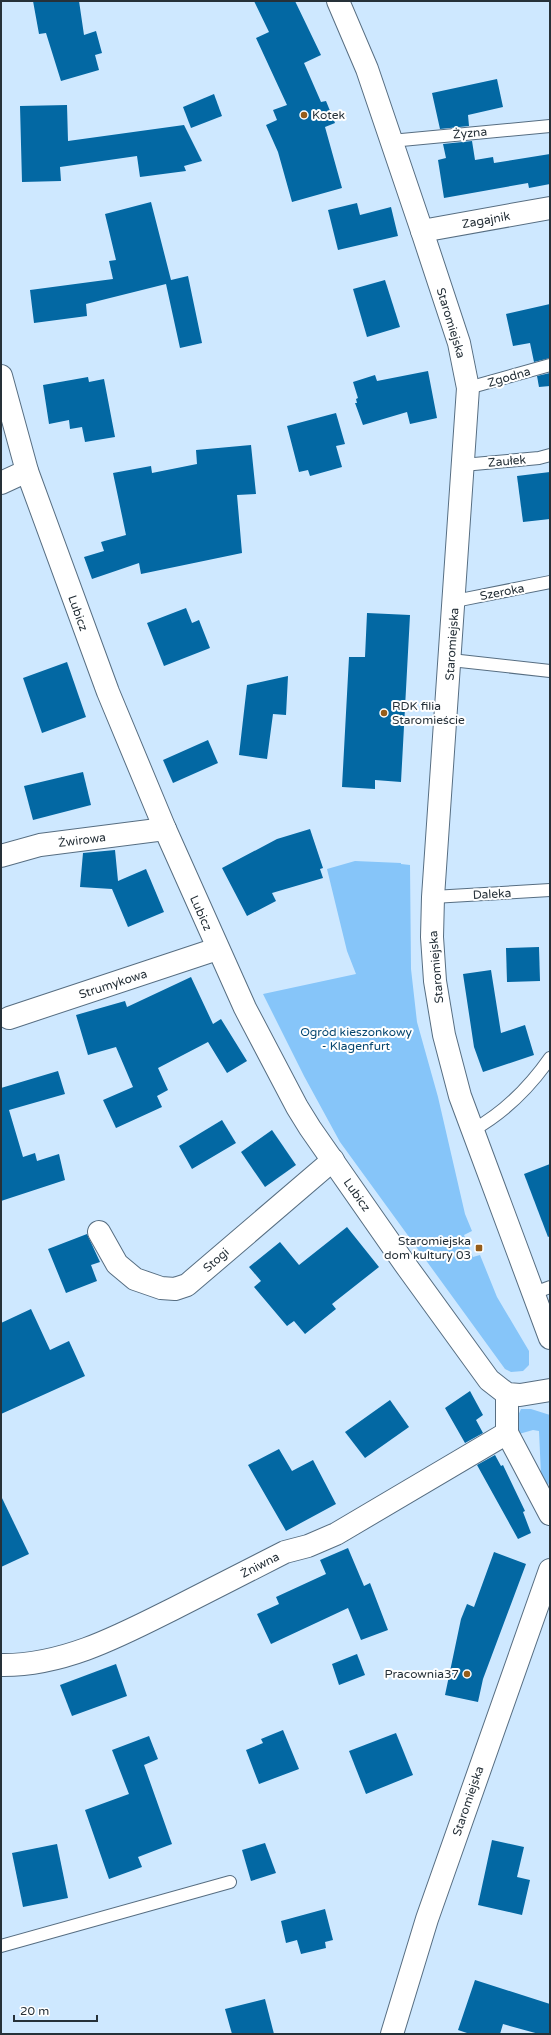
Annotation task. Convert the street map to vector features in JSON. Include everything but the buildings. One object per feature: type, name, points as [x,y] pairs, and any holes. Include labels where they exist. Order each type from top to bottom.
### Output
[{"type":"street","name":"Staromiejska","points":[[338,1],[367,69],[422,231],[459,343],[468,388],[451,660],[433,897],[432,938],[435,981],[444,1035],[460,1096],[505,1221],[542,1290],[550,1338]]},
{"type":"street","name":"Zagajnik","points":[[422,231],[550,208]]},
{"type":"street","name":"Lubicz","points":[[1,376],[27,471],[108,692],[217,949],[245,1008],[297,1107],[407,1267],[489,1380],[507,1394]]},
{"type":"street","points":[[1,483],[27,471]]},
{"type":"street","name":"Żwirowa","points":[[1,856],[40,845],[165,829]]},
{"type":"street","name":"Strumykowa","points":[[9,1018],[217,949]]},
{"type":"street","name":"Stogi","points":[[99,1232],[117,1264],[136,1279],[161,1288],[175,1289],[186,1285],[333,1160]]},
{"type":"street","points":[[550,1390],[520,1395],[507,1394],[507,1433],[550,1514]]},
{"type":"street","name":"Żniwna","points":[[1,1665],[23,1666],[59,1658],[127,1632],[285,1552],[308,1546],[336,1534],[507,1433]]},
{"type":"street","name":"Staromiejska","points":[[392,2034],[430,1912],[550,1570]]},
{"type":"lane","name":"Żyzna","points":[[391,141],[550,126]]},
{"type":"lane","name":"Zgodna","points":[[468,388],[550,365]]},
{"type":"lane","name":"Zaułek","points":[[464,465],[539,458],[550,455]]},
{"type":"lane","name":"Szeroka","points":[[455,601],[550,582]]},
{"type":"lane","points":[[451,660],[550,671]]},
{"type":"lane","name":"Daleka","points":[[433,897],[550,890]]},
{"type":"lane","points":[[473,1130],[493,1119],[516,1100],[550,1058]]},
{"type":"lane","points":[[1,1946],[230,1882]]},
{"type":"green space","name":"Ogród kieszonkowy - Klagenfurt","points":[[355,861],[401,863],[410,865],[411,969],[417,1022],[438,1097],[465,1214],[472,1231],[464,1235],[473,1257],[480,1255],[497,1297],[529,1351],[529,1365],[523,1371],[511,1372],[505,1369],[340,1142],[304,1076],[263,994],[356,974],[347,951],[327,869]]},
{"type":"green space","points":[[521,1409],[531,1409],[550,1415],[550,1479],[548,1486],[541,1475],[539,1431],[533,1430],[519,1434],[517,1432],[516,1420]]},
{"type":"place","name":"Kotek","points":[[304,115]]},
{"type":"place","name":"RDK filia Staromieście","points":[[384,713]]},
{"type":"place","name":"Staromiejska dom kultury 03","points":[[479,1248]]},
{"type":"place","name":"Pracownia37","points":[[467,1674]]}]
